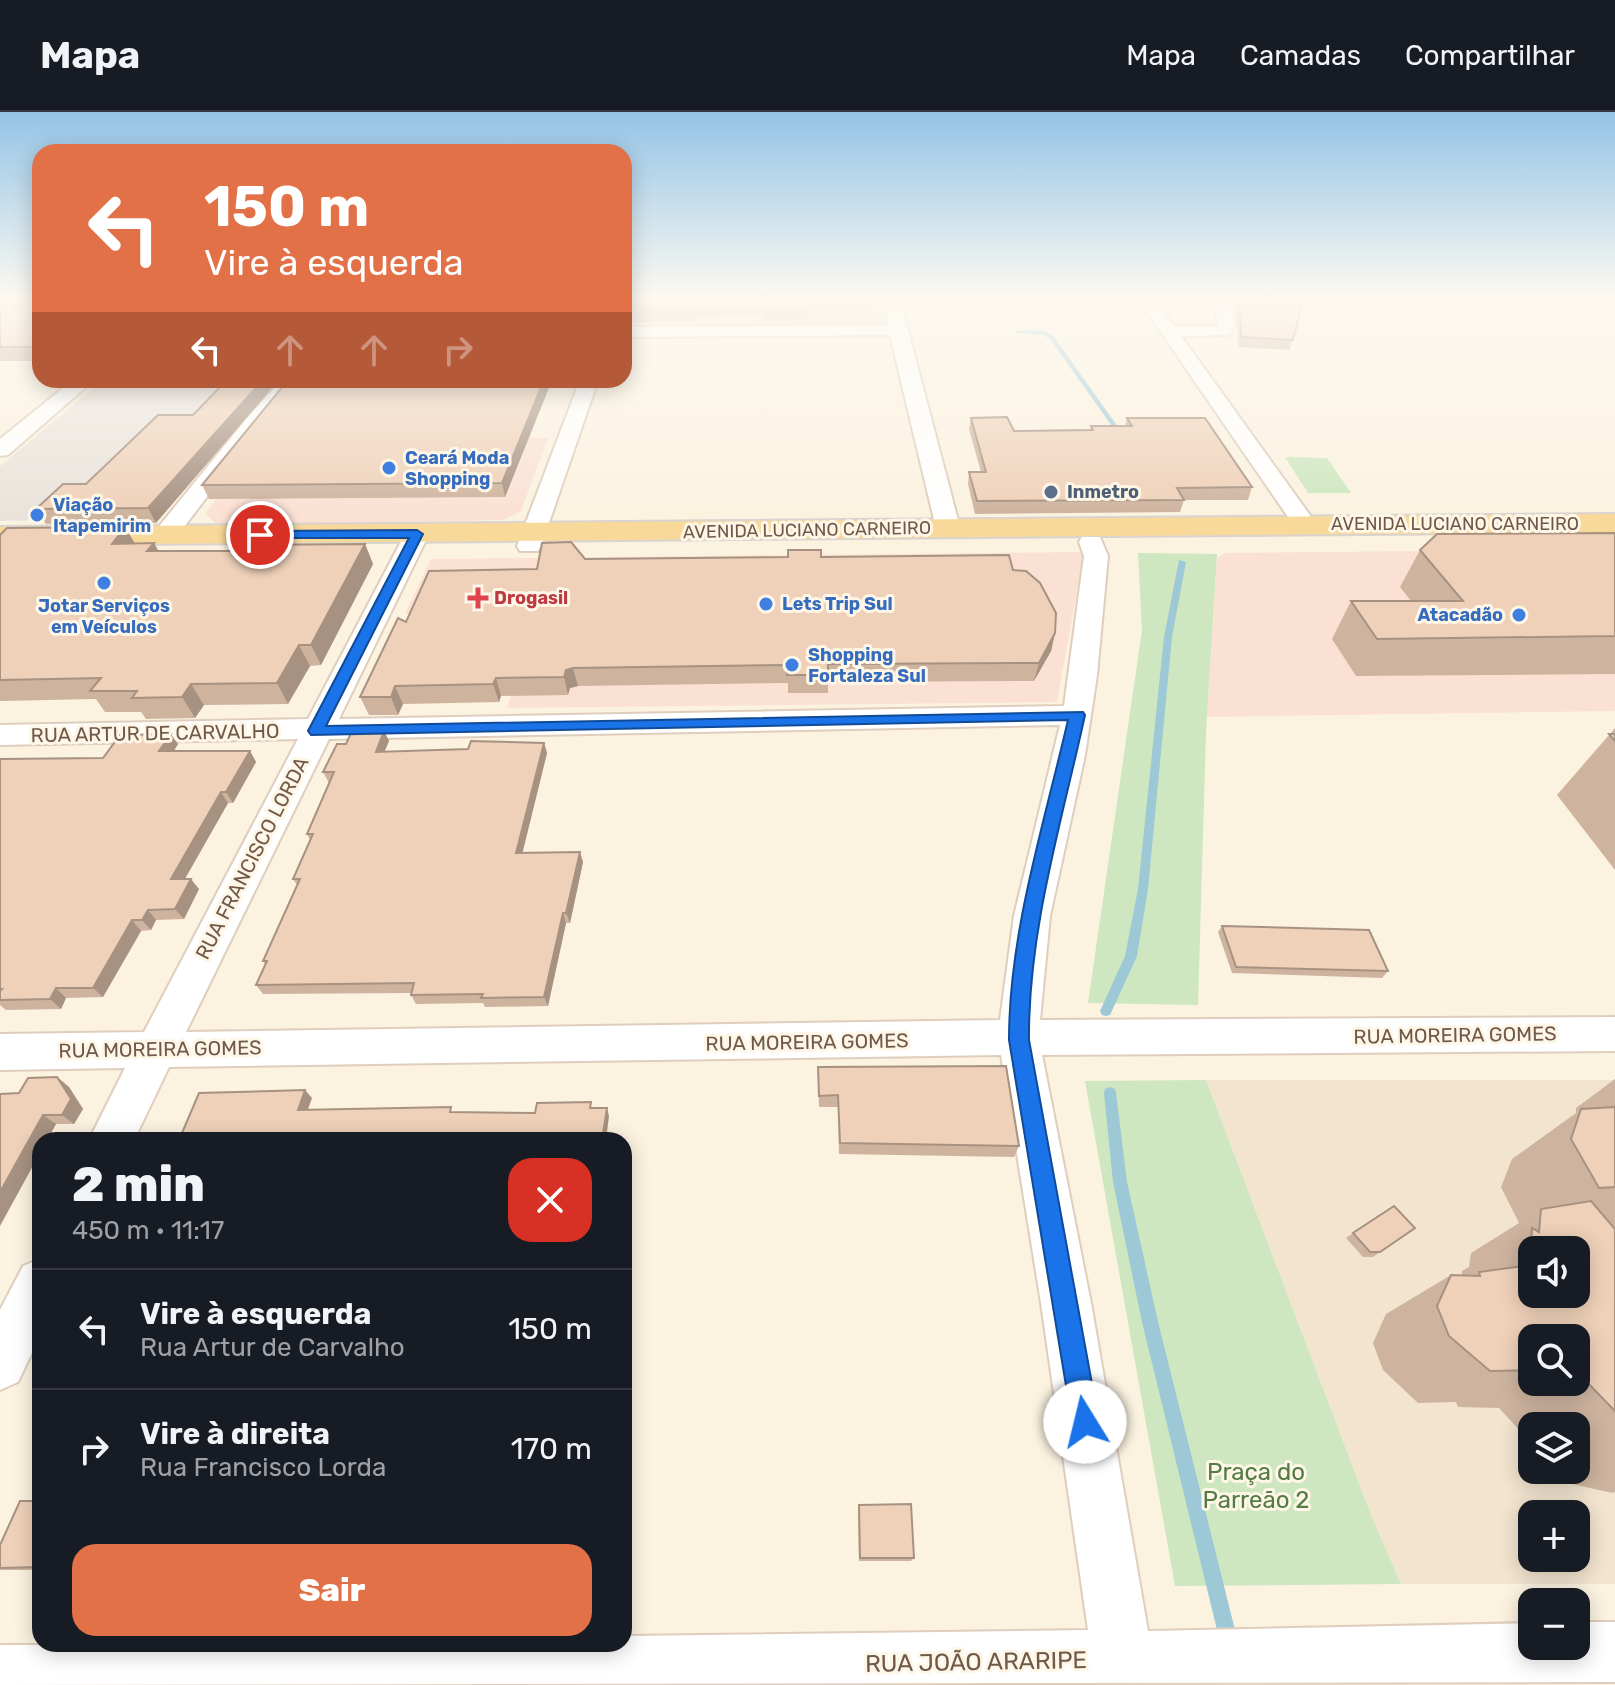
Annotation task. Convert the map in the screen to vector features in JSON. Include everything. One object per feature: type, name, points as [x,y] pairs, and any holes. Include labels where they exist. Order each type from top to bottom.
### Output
[{"type":"main road","name":"AVENIDA LUCIANO CARNEIRO","points":[[0,536],[1091,542],[1305,525],[1615,523]]},
{"type":"main road","name":"AVENIDA LUCIANO CARNEIRO","points":[[531,540],[948,528],[1168,534],[1615,537]]},
{"type":"main road","name":"AVENIDA LUCIANO CARNEIRO","points":[[0,550],[414,540]]},
{"type":"street","points":[[907,369],[948,528]]},
{"type":"street","points":[[1196,369],[1305,525]]},
{"type":"street","points":[[0,450],[75,388]]},
{"type":"street","points":[[165,535],[285,388]]},
{"type":"street","points":[[531,540],[586,388]]},
{"type":"street","name":"RUA FRANCISCO LORDA","points":[[115,1132],[414,540]]},
{"type":"street","points":[[1091,542],[1096,556],[1077,715],[1026,942],[1019,1040],[1066,1303],[1123,1660]]},
{"type":"street","name":"RUA ARTUR DE CARVALHO","points":[[0,735],[1077,715]]},
{"type":"street","name":"RUA MOREIRA GOMES","points":[[0,1052],[1136,1036],[1615,1034]]},
{"type":"street","points":[[0,1364],[32,1299]]},
{"type":"street","name":"RUA JOÃO ARARIPE","points":[[0,1676],[1123,1660],[1182,1663],[1282,1658],[1615,1652]]},
{"type":"shaded area","points":[[93,388],[272,388],[153,518],[0,521],[0,466]]},
{"type":"shaded area","name":"Ceará Moda Shopping","points":[[548,438],[521,511],[504,520],[217,525],[205,513],[264,440]]},
{"type":"shaded area","points":[[1615,549],[1615,711],[1207,717],[1217,558],[1225,553]]},
{"type":"shaded area","name":"Shopping Fortaleza Sul","points":[[1084,552],[1057,702],[507,708],[535,613],[405,614],[431,559]]},
{"type":"shaded area","points":[[1206,1080],[1615,1080],[1615,1584],[1401,1584],[1371,1515]]},
{"type":"green space","points":[[1285,457],[1327,458],[1351,493],[1308,493]]},
{"type":"green space","points":[[1138,553],[1217,554],[1206,732],[1198,1005],[1088,1003],[1142,630]]},
{"type":"green space","name":"Praça do Parreão 2","points":[[1206,1080],[1371,1515],[1401,1584],[1175,1586],[1085,1081]]},
{"type":"building","points":[[219,388],[256,388],[148,508],[36,509],[63,484],[86,484],[158,415],[193,415]]},
{"type":"building","points":[[281,388],[541,388],[502,483],[202,485]]},
{"type":"building","points":[[1007,417],[1014,431],[1132,426],[1127,418],[1205,418],[1252,487],[1177,488],[1184,500],[977,501],[969,472],[986,472],[971,418]]},
{"type":"building","points":[[125,527],[112,544],[154,543],[147,551],[237,551],[241,545],[365,544],[311,645],[299,645],[277,683],[191,684],[182,697],[132,698],[137,691],[90,691],[101,678],[0,680],[0,535],[7,528]]},
{"type":"building","points":[[1615,533],[1615,636],[1377,639],[1351,601],[1463,601],[1420,550],[1437,534]]},
{"type":"building","name":"Shopping Fortaleza Sul","points":[[571,542],[585,559],[788,557],[788,550],[821,550],[821,557],[1009,555],[1013,570],[1026,571],[1040,583],[1056,613],[1055,633],[1039,663],[828,664],[828,675],[787,675],[787,665],[573,668],[566,670],[564,677],[496,678],[493,684],[395,686],[391,697],[360,697],[398,618],[406,622],[429,571],[537,569],[542,543]]},
{"type":"building","points":[[352,731],[384,731],[376,752],[468,749],[471,741],[544,743],[516,853],[580,852],[544,997],[411,995],[414,983],[256,985],[267,961],[263,961],[300,879],[293,879],[313,834],[307,834],[334,772],[323,772],[337,744],[346,744]]},
{"type":"building","points":[[171,734],[159,751],[250,751],[226,792],[221,792],[171,879],[191,879],[175,909],[148,910],[142,920],[132,920],[93,988],[56,988],[50,999],[0,1000],[0,759],[103,758],[120,735]]},
{"type":"building","points":[[1222,926],[1369,930],[1388,971],[1236,967]]},
{"type":"building","points":[[1006,1066],[1019,1146],[840,1143],[838,1095],[819,1096],[818,1067]]},
{"type":"building","points":[[57,1077],[71,1099],[62,1115],[43,1115],[0,1192],[0,1094],[19,1093],[28,1078]]},
{"type":"building","points":[[305,1090],[298,1110],[451,1107],[450,1112],[535,1113],[537,1103],[591,1102],[590,1108],[607,1108],[603,1132],[182,1132],[199,1093]]},
{"type":"building","points":[[1615,1107],[1615,1187],[1599,1188],[1571,1139],[1581,1109]]},
{"type":"building","points":[[1591,1201],[1615,1229],[1615,1411],[1590,1385],[1590,1324],[1518,1324],[1518,1370],[1490,1371],[1449,1336],[1437,1306],[1451,1275],[1480,1276],[1479,1272],[1518,1267],[1518,1308],[1590,1308],[1590,1236],[1532,1236],[1532,1228],[1539,1232],[1541,1209]]},
{"type":"building","points":[[1394,1206],[1415,1228],[1380,1252],[1370,1252],[1353,1233]]},
{"type":"building","points":[[20,1501],[32,1501],[32,1567],[0,1568],[0,1545]]},
{"type":"building","points":[[911,1504],[914,1558],[860,1558],[859,1505]]},
{"type":"waterway","points":[[1074,369],[1116,428]]},
{"type":"waterway","points":[[1106,1011],[1131,956],[1143,889],[1168,637],[1182,562]]},
{"type":"waterway","points":[[1110,1093],[1120,1182],[1150,1322],[1229,1642]]},
{"type":"place","name":"Ceará Moda Shopping","points":[[389,468]]},
{"type":"place","name":"Inmetro","points":[[1051,492]]},
{"type":"place","name":"Viação Itapemirim","points":[[37,515]]},
{"type":"place","name":"Jotar Serviços em Veículos","points":[[104,583]]},
{"type":"place","name":"Drogasil","points":[[478,598]]},
{"type":"place","name":"Lets Trip Sul","points":[[766,604]]},
{"type":"place","name":"Atacadão","points":[[1519,615]]},
{"type":"place","name":"Shopping Fortaleza Sul","points":[[792,665]]},
{"type":"route","points":[[260,535],[417,534],[316,731],[1077,715],[1026,942],[1019,1040],[1085,1422]]}]
